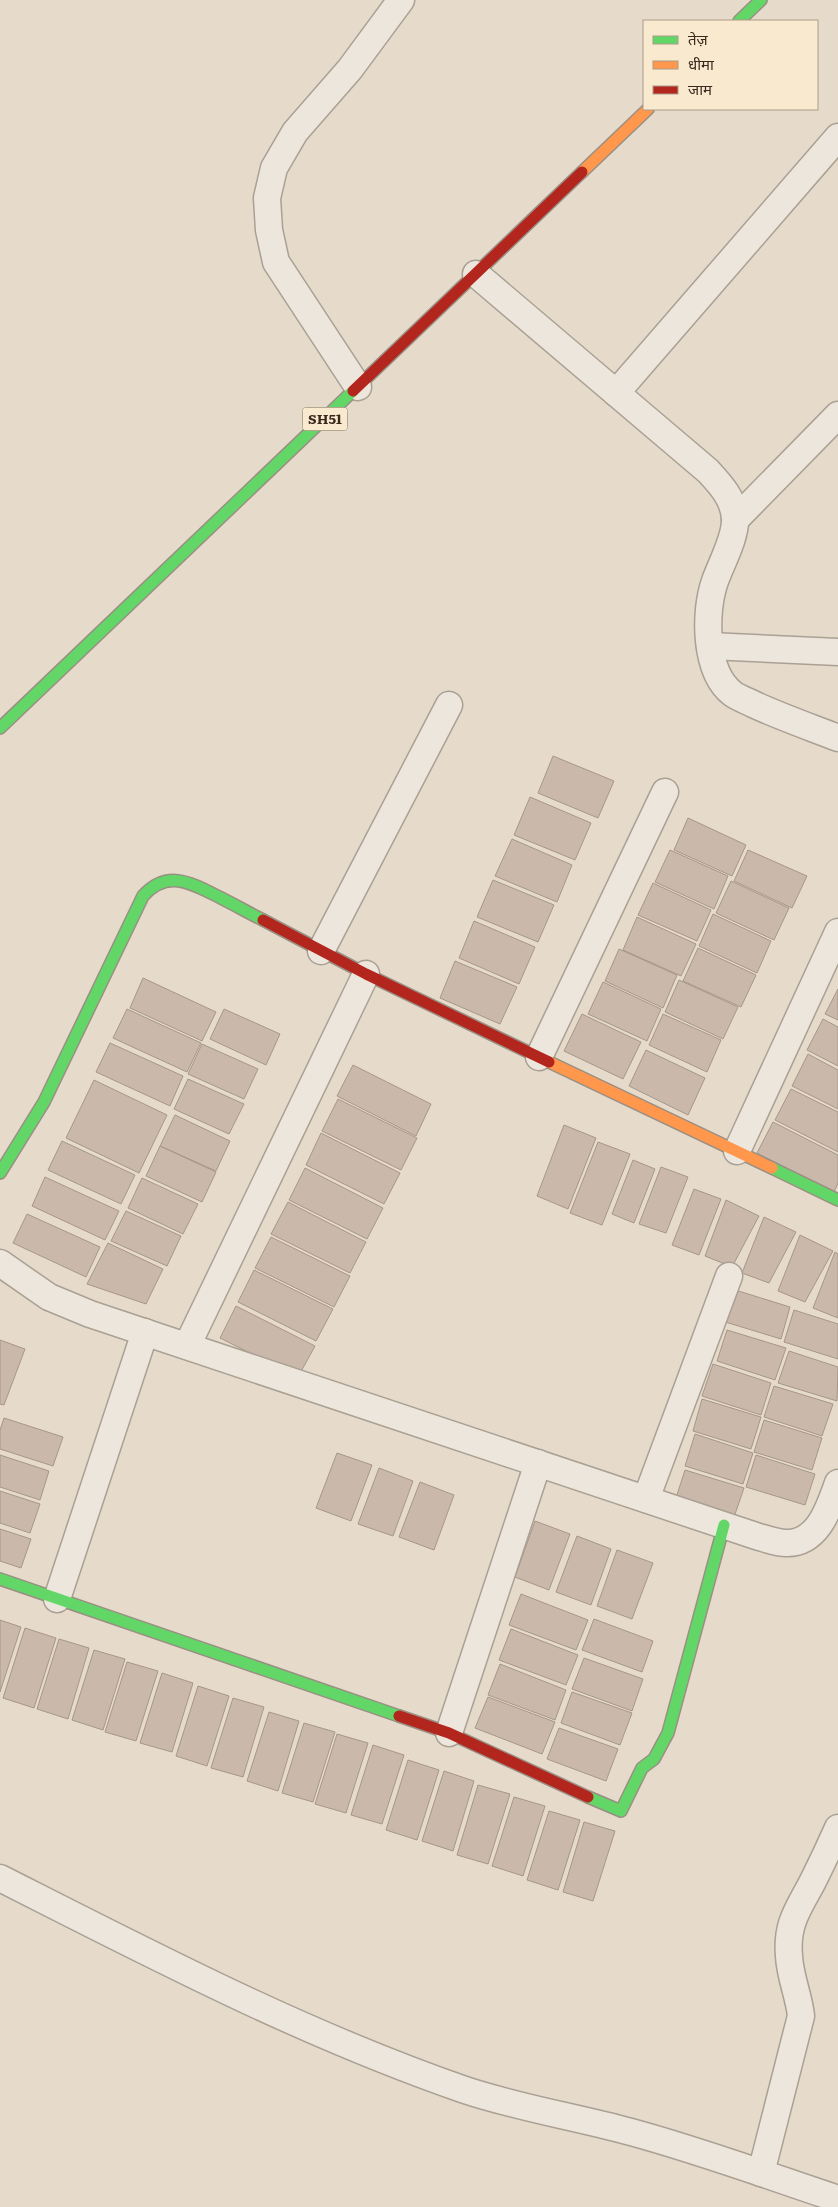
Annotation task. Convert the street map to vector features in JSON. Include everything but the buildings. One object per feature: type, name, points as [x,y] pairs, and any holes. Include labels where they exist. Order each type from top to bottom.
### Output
[{"type":"street","points":[[358,387],[276,262],[268,230],[267,198],[274,168],[295,132],[350,69],[401,0]]},
{"type":"street","points":[[740,20],[761,0]]},
{"type":"street","name":"SH51","points":[[0,728],[647,110]]},
{"type":"street","points":[[616,393],[838,137]]},
{"type":"street","points":[[476,274],[718,482],[729,497],[735,520],[732,535],[714,583],[710,607],[710,641],[716,673],[722,684],[734,695],[838,738]]},
{"type":"street","points":[[735,520],[838,414]]},
{"type":"street","points":[[710,641],[838,652]]},
{"type":"street","points":[[321,951],[449,705]]},
{"type":"street","points":[[539,1056],[665,792]]},
{"type":"street","points":[[0,1173],[44,1102],[143,896],[150,887],[159,881],[172,879],[196,885],[366,974],[838,1200]]},
{"type":"street","points":[[737,1151],[838,932]]},
{"type":"street","points":[[187,1346],[366,974]]},
{"type":"street","points":[[0,1263],[49,1297],[90,1314],[759,1537],[785,1543],[797,1542],[810,1535],[821,1522],[838,1482]]},
{"type":"street","points":[[646,1499],[729,1276]]},
{"type":"street","points":[[57,1599],[145,1332]]},
{"type":"street","points":[[448,1733],[538,1463]]},
{"type":"street","points":[[0,1579],[448,1733],[621,1811],[642,1768],[654,1759],[668,1733],[724,1525]]},
{"type":"street","points":[[761,2173],[801,2016],[799,1999],[790,1968],[790,1927],[797,1907],[812,1882],[838,1828]]},
{"type":"street","points":[[0,1878],[223,1990],[338,2042],[416,2072],[505,2102],[680,2146],[838,2199]]},
{"type":"traffic: fast","points":[[740,20],[761,0]]},
{"type":"traffic: fast","points":[[0,728],[353,391]]},
{"type":"traffic: fast","points":[[0,1173],[44,1102],[143,896],[152,887],[171,881],[181,881],[201,888],[263,920]]},
{"type":"traffic: fast","points":[[772,1168],[838,1200]]},
{"type":"traffic: fast","points":[[588,1797],[621,1811],[642,1768],[654,1759],[668,1733],[724,1525]]},
{"type":"traffic: fast","points":[[0,1579],[399,1716]]},
{"type":"traffic: slow","points":[[582,172],[647,110]]},
{"type":"traffic: slow","points":[[549,1062],[772,1168]]},
{"type":"traffic: jam","points":[[353,391],[582,172]]},
{"type":"traffic: jam","points":[[263,920],[366,974],[549,1062]]},
{"type":"traffic: jam","points":[[399,1716],[449,1733],[588,1797]]}]
